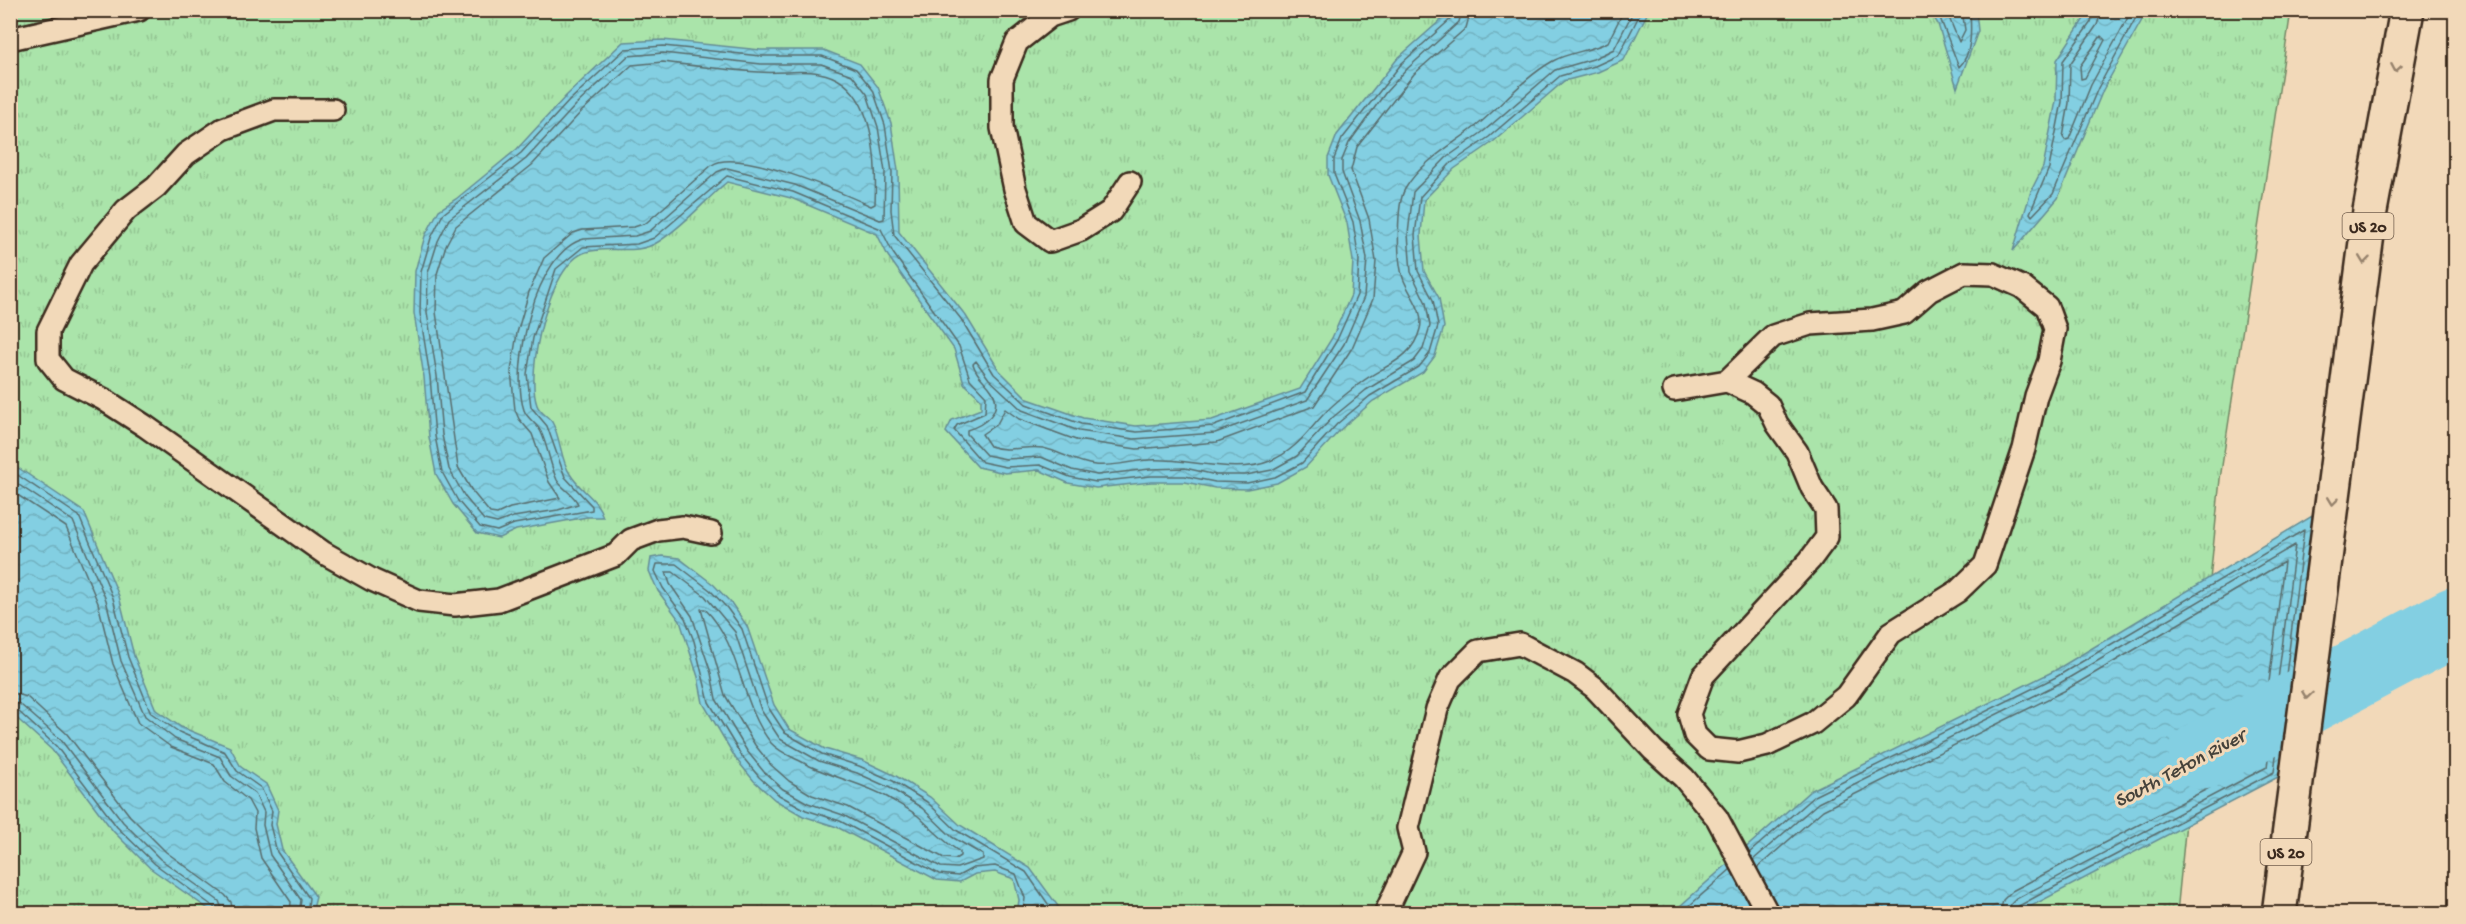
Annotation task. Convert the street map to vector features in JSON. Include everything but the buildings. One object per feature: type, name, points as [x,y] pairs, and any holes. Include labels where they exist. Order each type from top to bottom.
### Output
[{"type":"highway","name":"US 20","points":[[2279,914],[2370,210],[2407,10]]},
{"type":"lane","points":[[10,39],[139,10]]},
{"type":"lane","points":[[1068,10],[1050,16],[1017,42],[1002,79],[1002,128],[1015,189],[1026,223],[1050,241],[1081,230],[1111,210],[1130,182]]},
{"type":"lane","points":[[333,110],[274,110],[223,129],[186,154],[156,187],[126,210],[81,264],[48,330],[48,359],[64,379],[103,399],[145,426],[324,553],[372,580],[419,601],[455,605],[499,600],[616,555],[631,540],[658,530],[683,527],[711,533]]},
{"type":"lane","points":[[1674,390],[1727,381],[1753,393],[1767,405],[1797,452],[1812,488],[1826,509],[1827,537],[1810,560],[1703,676],[1689,714],[1695,735],[1709,749],[1738,752],[1767,745],[1813,723],[1846,696],[1891,633],[1958,591],[1985,565],[2024,449],[2036,396],[2049,361],[2055,329],[2047,307],[2022,287],[1993,274],[1964,273],[1929,291],[1904,313],[1872,320],[1810,324],[1773,336],[1727,381]]},
{"type":"lane","points":[[1385,914],[1414,852],[1408,828],[1437,709],[1450,679],[1478,651],[1520,644],[1575,673],[1595,688],[1684,778],[1717,818],[1768,914]]},
{"type":"green space","points":[[10,11],[2291,11],[2220,479],[2177,913],[11,913]]},
{"type":"water","points":[[1451,11],[1651,11],[1647,14],[1624,60],[1598,72],[1564,81],[1493,142],[1454,169],[1424,200],[1421,235],[1424,271],[1439,298],[1444,327],[1435,356],[1423,372],[1373,401],[1341,429],[1306,467],[1277,483],[1247,489],[1215,488],[1185,482],[1151,482],[1096,488],[1068,483],[1039,470],[1005,473],[978,467],[946,432],[952,420],[981,409],[981,399],[964,383],[954,349],[888,256],[877,234],[791,198],[727,182],[677,229],[658,242],[641,248],[595,250],[586,252],[573,260],[561,276],[551,297],[537,345],[534,389],[537,405],[552,422],[570,474],[597,504],[603,517],[587,517],[516,530],[499,538],[477,533],[453,504],[436,474],[429,437],[424,377],[414,313],[415,271],[425,236],[439,210],[456,199],[517,149],[566,96],[623,42],[663,40],[761,50],[824,50],[860,64],[878,87],[891,123],[898,171],[899,232],[966,316],[999,370],[1028,399],[1083,418],[1136,426],[1212,420],[1300,389],[1332,338],[1351,295],[1353,261],[1347,223],[1328,175],[1328,158],[1337,135],[1398,58]]},
{"type":"water","points":[[1930,11],[1976,11],[1978,31],[1957,88],[1938,24]]},
{"type":"water","points":[[2089,11],[2147,11],[2103,90],[2058,198],[2013,251],[2031,191],[2043,167],[2056,101],[2057,60]]},
{"type":"water","points":[[11,463],[84,512],[119,596],[134,656],[156,710],[181,727],[230,747],[241,767],[266,784],[278,810],[276,824],[282,850],[316,897],[312,913],[214,913],[150,868],[113,831],[52,750],[11,713]]},
{"type":"water","points":[[2314,515],[2280,776],[2018,913],[1671,914],[1810,791],[2054,671]]},
{"type":"water","points":[[662,556],[679,558],[714,585],[732,604],[747,626],[774,705],[789,729],[825,749],[862,760],[896,776],[930,797],[960,825],[1030,868],[1063,913],[1017,913],[1019,900],[1014,879],[995,872],[975,874],[960,882],[937,880],[837,827],[803,816],[775,800],[754,781],[736,759],[703,703],[698,677],[680,621],[658,591],[649,571],[651,558]]},
{"type":"waterway","name":"South Teton River","points":[[2203,755],[2456,621]]}]
